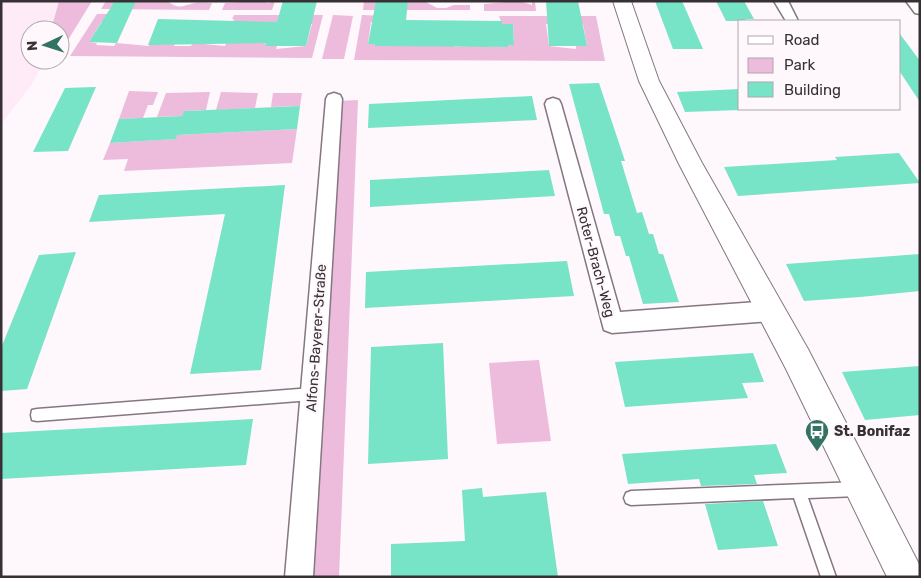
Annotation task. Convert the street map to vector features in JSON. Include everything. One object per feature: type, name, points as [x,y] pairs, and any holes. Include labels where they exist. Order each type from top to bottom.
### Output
[{"type":"street","points":[[622,1],[649,81],[797,359],[906,577]]},
{"type":"street","points":[[781,1],[792,20]]},
{"type":"street","points":[[913,1],[920,10]]},
{"type":"street","name":"Alfons-Bayerer-Straße","points":[[299,577],[334,98]]},
{"type":"street","name":"Roter-Brach-Weg","points":[[553,104],[612,324],[771,311]]},
{"type":"lane","points":[[37,415],[312,394]]},
{"type":"lane","points":[[631,498],[862,489]]},
{"type":"lane","points":[[799,492],[829,577]]},
{"type":"shaded area","points":[[1,1],[59,1],[54,20],[20,20],[20,70],[40,70],[32,84],[1,124]]},
{"type":"green space","points":[[59,1],[92,1],[70,37],[70,20],[54,20]]},
{"type":"green space","points":[[106,1],[167,1],[175,6],[212,3],[209,10],[101,9]]},
{"type":"green space","points":[[263,1],[267,3],[275,1],[272,10],[222,10],[225,3]]},
{"type":"green space","points":[[364,1],[376,1],[376,4],[408,4],[408,1],[424,1],[437,8],[470,5],[470,10],[363,10]]},
{"type":"green space","points":[[519,1],[532,5],[532,1],[535,1],[536,11],[484,11],[484,4]]},
{"type":"green space","points":[[97,14],[120,14],[113,21],[102,21],[89,42],[97,43],[96,45],[114,46],[116,43],[149,46],[150,43],[175,43],[174,46],[191,46],[193,43],[225,46],[234,15],[291,15],[290,21],[272,23],[265,46],[277,46],[276,49],[306,46],[312,24],[301,23],[297,15],[323,15],[312,58],[70,56]]},
{"type":"green space","points":[[333,15],[353,16],[344,59],[322,59]]},
{"type":"green space","points":[[362,15],[386,16],[383,22],[371,22],[368,43],[375,44],[374,46],[454,45],[454,47],[489,45],[490,47],[508,47],[508,45],[514,45],[513,24],[502,24],[499,16],[558,16],[556,24],[546,24],[549,46],[576,49],[576,46],[587,46],[583,24],[571,24],[564,16],[596,16],[605,61],[354,60]]},
{"type":"green space","points":[[129,91],[158,92],[153,105],[148,105],[143,118],[119,119]]},
{"type":"green space","points":[[210,92],[206,110],[184,111],[182,116],[157,117],[166,93]]},
{"type":"green space","points":[[221,92],[258,93],[255,108],[216,110]]},
{"type":"green space","points":[[273,93],[302,93],[300,106],[271,107]]},
{"type":"green space","points":[[358,100],[339,577],[305,577],[338,101]]},
{"type":"green space","points":[[297,129],[292,163],[124,171],[128,159],[103,160],[110,143],[175,139],[177,135]]},
{"type":"green space","points":[[539,360],[551,441],[497,444],[489,363]]},
{"type":"building","points":[[115,1],[136,1],[117,43],[89,42]]},
{"type":"building","points":[[283,1],[317,1],[306,46],[265,46],[266,43],[148,45],[158,19],[277,22]]},
{"type":"building","points":[[376,1],[408,1],[406,20],[502,21],[502,24],[513,24],[514,45],[508,45],[508,47],[374,46],[375,44],[368,44]]},
{"type":"building","points":[[546,1],[578,1],[587,46],[549,46]]},
{"type":"building","points":[[655,1],[682,1],[703,49],[673,49]]},
{"type":"building","points":[[716,1],[744,1],[754,19],[738,21],[726,21]]},
{"type":"building","points":[[901,35],[920,61],[920,102],[901,74]]},
{"type":"building","points":[[599,83],[625,161],[621,161],[637,213],[642,212],[649,234],[653,234],[659,254],[663,254],[679,302],[643,304],[629,256],[626,256],[620,236],[615,236],[609,214],[604,214],[569,84]]},
{"type":"building","points":[[96,87],[68,151],[33,152],[65,88]]},
{"type":"building","points":[[738,89],[738,110],[740,110],[685,112],[677,92]]},
{"type":"building","points":[[532,96],[537,120],[368,128],[369,104]]},
{"type":"building","points":[[300,106],[297,129],[177,135],[176,139],[110,143],[119,119],[182,116],[184,111]]},
{"type":"building","points":[[899,153],[920,183],[738,196],[724,167],[837,160],[835,157]]},
{"type":"building","points":[[549,170],[555,196],[370,207],[370,180]]},
{"type":"building","points":[[285,185],[261,370],[190,374],[225,214],[89,222],[99,195]]},
{"type":"building","points":[[76,252],[27,389],[1,391],[1,348],[39,255]]},
{"type":"building","points":[[920,254],[920,291],[860,297],[804,301],[786,264]]},
{"type":"building","points":[[567,261],[574,296],[365,308],[366,272]]},
{"type":"building","points":[[443,343],[448,459],[368,464],[371,347]]},
{"type":"building","points":[[753,353],[764,382],[742,383],[748,398],[625,407],[615,362]]},
{"type":"building","points":[[920,366],[920,415],[865,420],[842,372]]},
{"type":"building","points":[[253,419],[246,465],[1,479],[1,433]]},
{"type":"building","points":[[776,444],[787,473],[754,475],[757,484],[701,486],[699,479],[628,484],[622,454]]},
{"type":"building","points":[[482,488],[483,497],[546,492],[558,577],[391,577],[391,544],[465,541],[462,490]]},
{"type":"building","points":[[763,501],[778,546],[718,550],[705,504]]},
{"type":"place","name":"St. Bonifaz","points":[[817,452]]}]
